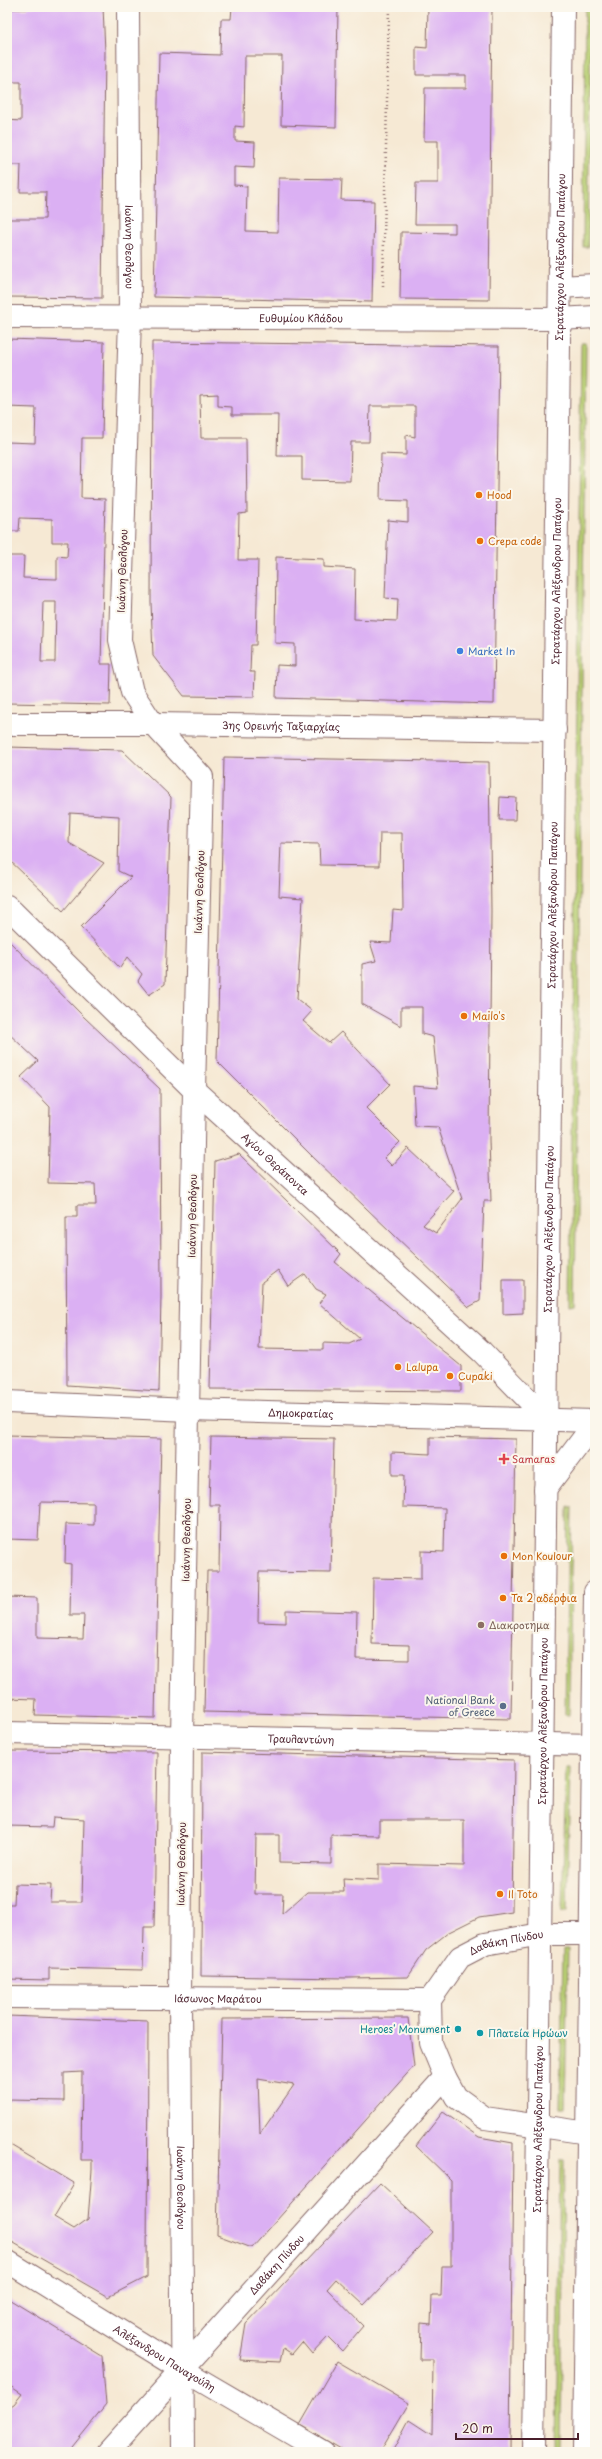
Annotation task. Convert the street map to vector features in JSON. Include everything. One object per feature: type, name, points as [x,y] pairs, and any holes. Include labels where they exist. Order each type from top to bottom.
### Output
[{"type":"street","name":"Ιωάννη Θεολόγου","points":[[128,7],[130,318],[120,640],[132,692],[153,724],[202,777],[194,1090],[182,1736],[180,1997],[183,2452]]},
{"type":"street","name":"Στρατάρχου Αλέξανδρου Παπάγου","points":[[534,2452],[542,1934],[542,1744],[563,7]]},
{"type":"street","points":[[560,287],[595,285]]},
{"type":"street","name":"Ευθυμίου Κλάδου","points":[[7,317],[560,319],[595,317]]},
{"type":"street","name":"3ης Ορεινής Ταξιαρχίας","points":[[7,724],[153,724],[554,730]]},
{"type":"street","name":"Αγίου Θεράποντα","points":[[7,906],[194,1090],[482,1352],[546,1418]]},
{"type":"street","name":"Δημοκρατίας","points":[[7,1402],[189,1410],[546,1418],[595,1422]]},
{"type":"street","points":[[545,1489],[595,1422]]},
{"type":"street","points":[[584,2452],[591,2296],[588,2133],[592,2006],[591,1934],[595,1592]]},
{"type":"street","name":"Τραυλαντώνη","points":[[7,1733],[594,1745]]},
{"type":"street","name":"Δαβάκη Πίνδου","points":[[430,2000],[460,1957],[485,1944],[542,1934],[591,1934]]},
{"type":"street","name":"Ιάσωνος Μαράτου","points":[[7,1997],[180,1997],[430,2000]]},
{"type":"street","points":[[430,2000],[431,2043],[445,2077],[456,2097],[485,2118],[538,2127],[588,2133]]},
{"type":"street","name":"Δαβάκη Πίνδου","points":[[108,2452],[445,2077]]},
{"type":"street","name":"Αλέξανδρου Παναγούλη","points":[[7,2261],[183,2370],[323,2452]]},
{"type":"path","points":[[382,318],[389,7]]},
{"type":"green space","points":[[585,7],[591,7],[588,247],[583,247]]},
{"type":"green space","points":[[581,343],[586,343],[575,1304],[570,1305]]},
{"type":"green space","points":[[568,1507],[572,1507],[569,1715],[565,1715]]},
{"type":"green space","points":[[566,1767],[570,1767],[567,1912],[562,1912]]},
{"type":"green space","points":[[563,1949],[568,1949],[565,2108],[560,2108]]},
{"type":"green space","points":[[560,2160],[564,2160],[561,2452],[556,2452]]},
{"type":"building","points":[[27,7],[103,7],[105,52],[102,298],[7,297],[7,219],[45,219],[46,192],[20,192],[21,165],[7,165],[7,120],[21,121],[21,82],[7,82],[7,9],[27,9]]},
{"type":"building","points":[[232,7],[338,7],[336,127],[281,125],[282,56],[245,56],[244,127],[235,126],[235,141],[255,142],[254,168],[234,167],[234,185],[247,186],[246,231],[278,232],[279,178],[342,179],[341,200],[374,201],[372,302],[154,297],[159,53],[220,55],[221,19],[231,19]]},
{"type":"building","points":[[428,7],[492,7],[489,300],[400,299],[401,232],[455,233],[455,224],[415,224],[416,183],[438,183],[438,141],[424,141],[425,88],[466,88],[466,75],[416,75],[416,47],[427,48]]},
{"type":"building","points":[[7,339],[104,342],[102,438],[82,438],[81,498],[105,499],[101,664],[111,664],[110,705],[7,703],[7,556],[24,556],[23,578],[57,579],[57,556],[67,557],[68,542],[52,542],[52,519],[20,518],[19,531],[7,531],[7,442],[35,443],[36,408],[7,407]],"holes":[[[43,602],[56,602],[55,662],[41,662]]]},
{"type":"building","points":[[152,342],[499,346],[494,704],[276,698],[277,665],[295,666],[295,644],[275,643],[276,557],[324,559],[324,567],[355,569],[354,619],[397,621],[398,599],[385,598],[388,520],[408,522],[408,501],[380,500],[381,454],[406,455],[406,435],[415,437],[415,406],[370,406],[369,442],[351,442],[350,481],[302,480],[302,456],[277,456],[278,415],[232,415],[232,407],[218,406],[218,394],[200,395],[201,438],[246,438],[247,513],[239,514],[238,560],[258,560],[256,645],[251,645],[250,672],[255,672],[254,697],[184,696],[153,656],[151,602]]},
{"type":"building","points":[[7,747],[122,750],[171,797],[165,984],[149,995],[138,981],[142,974],[127,957],[120,968],[81,927],[131,877],[118,871],[119,816],[70,813],[69,843],[104,863],[63,911],[7,858]]},
{"type":"building","points":[[224,757],[489,762],[491,911],[489,1140],[491,1201],[484,1201],[480,1301],[469,1307],[314,1158],[217,1061]],"holes":[[[380,833],[402,833],[403,911],[393,910],[391,943],[370,942],[376,961],[362,964],[362,1004],[401,1026],[401,1007],[422,1007],[422,1034],[433,1037],[438,1088],[413,1086],[415,1126],[438,1127],[462,1199],[436,1233],[423,1225],[454,1191],[408,1148],[392,1166],[384,1158],[400,1142],[366,1108],[390,1084],[341,1032],[329,1043],[303,1021],[312,1011],[297,999],[303,898],[279,896],[281,843],[319,844],[320,865],[379,866]]]},
{"type":"building","points":[[500,797],[516,798],[515,820],[499,820]]},
{"type":"building","points":[[7,939],[84,1017],[160,1089],[161,1296],[159,1391],[67,1385],[66,1217],[77,1217],[77,1205],[96,1205],[95,1184],[48,1183],[50,1107],[21,1077],[38,1061],[7,1032]]},
{"type":"building","points":[[239,1154],[341,1254],[335,1262],[461,1366],[461,1391],[210,1389],[215,1161]],"holes":[[[278,1270],[288,1286],[305,1274],[316,1289],[326,1294],[319,1303],[360,1339],[349,1344],[323,1343],[323,1350],[259,1349],[262,1282]]]},
{"type":"building","points":[[503,1280],[523,1280],[523,1313],[503,1314]]},
{"type":"building","points":[[7,1435],[161,1439],[155,1718],[35,1715],[36,1699],[7,1698],[7,1597],[37,1598],[37,1638],[83,1639],[84,1615],[70,1615],[71,1564],[65,1563],[66,1524],[94,1525],[94,1503],[40,1502],[38,1540],[7,1539]]},
{"type":"building","points":[[211,1437],[334,1439],[331,1573],[259,1572],[258,1622],[286,1623],[286,1610],[357,1612],[356,1659],[409,1660],[409,1645],[372,1644],[373,1578],[421,1579],[421,1551],[444,1552],[445,1508],[403,1507],[404,1475],[392,1475],[392,1452],[430,1454],[430,1437],[516,1439],[511,1719],[204,1712],[207,1571],[219,1571],[220,1505],[209,1505]]},
{"type":"building","points":[[7,1751],[157,1752],[154,1927],[144,1927],[143,1970],[49,1968],[49,1980],[7,1979],[7,1904],[14,1904],[15,1884],[51,1885],[50,1902],[82,1902],[84,1819],[53,1817],[52,1827],[7,1826]]},
{"type":"building","points":[[202,1752],[514,1760],[512,1912],[479,1917],[449,1932],[426,1950],[408,1977],[349,1978],[201,1976]],"holes":[[[379,1820],[464,1820],[464,1866],[379,1864],[379,1880],[343,1878],[344,1892],[307,1892],[282,1914],[283,1894],[255,1894],[256,1835],[279,1835],[279,1863],[331,1864],[331,1835],[379,1836]]]},
{"type":"building","points":[[7,2016],[148,2021],[147,2277],[108,2297],[7,2239],[7,2143],[74,2183],[54,2217],[74,2229],[88,2219],[92,2160],[81,2160],[82,2072],[64,2073],[64,2101],[7,2100]]},
{"type":"building","points":[[408,2018],[414,2066],[252,2248],[217,2235],[222,2019]],"holes":[[[258,2079],[294,2085],[260,2134]]]},
{"type":"building","points":[[443,2112],[479,2137],[513,2143],[510,2452],[392,2452],[409,2420],[432,2435],[433,2360],[420,2360],[421,2323],[431,2324],[432,2296],[441,2296],[442,2266],[451,2266],[451,2180],[416,2146]]},
{"type":"building","points":[[380,2183],[433,2232],[364,2305],[336,2279],[327,2289],[363,2326],[342,2351],[328,2337],[312,2354],[302,2342],[292,2354],[283,2348],[280,2362],[240,2360],[246,2324]]},
{"type":"building","points":[[7,2298],[102,2356],[106,2405],[68,2452],[7,2452],[7,2408],[14,2404],[22,2394],[7,2384]]},
{"type":"building","points":[[337,2361],[409,2403],[380,2452],[346,2452],[300,2425]]},
{"type":"place","name":"Hood","points":[[479,495]]},
{"type":"place","name":"Crepa code","points":[[480,541]]},
{"type":"place","name":"Market In","points":[[460,651]]},
{"type":"place","name":"Mailo's","points":[[464,1016]]},
{"type":"place","name":"Lalupa","points":[[398,1367]]},
{"type":"place","name":"Cupaki","points":[[450,1376]]},
{"type":"place","name":"Samaras","points":[[504,1459]]},
{"type":"place","name":"Mon Koulour","points":[[504,1556]]},
{"type":"place","name":"Τα 2 αδέρφια","points":[[503,1598]]},
{"type":"place","name":"Διακροτημα","points":[[481,1625]]},
{"type":"place","name":"National Bank of Greece","points":[[503,1706]]},
{"type":"place","name":"Il Toto","points":[[500,1894]]},
{"type":"place","name":"Heroes' Monument","points":[[458,2029]]},
{"type":"place","name":"Πλατεία Ηρώων","points":[[480,2033]]}]
